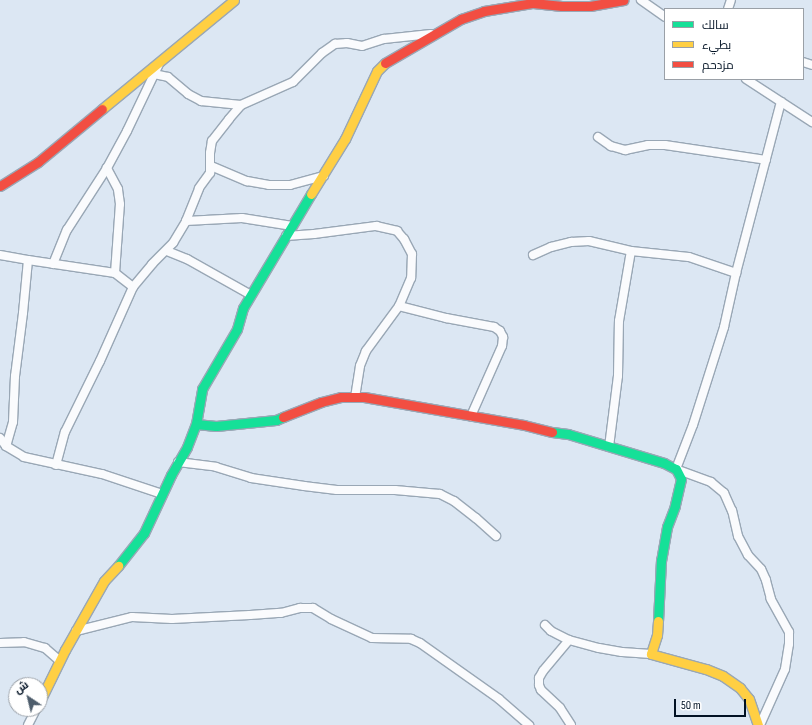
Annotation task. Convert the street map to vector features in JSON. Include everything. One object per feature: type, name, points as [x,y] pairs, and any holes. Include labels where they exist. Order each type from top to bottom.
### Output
[{"type":"street","points":[[0,186],[38,162],[234,0]]},
{"type":"street","points":[[48,686],[104,581],[122,562],[144,534],[162,494],[187,447],[196,424],[202,389],[211,372],[224,354],[237,329],[243,308],[345,139],[377,71],[383,64],[432,34],[460,19],[484,11],[533,3],[562,6],[590,6],[623,0]]},
{"type":"street","points":[[641,0],[664,16]]},
{"type":"street","points":[[56,465],[65,432],[100,361],[133,287],[152,264],[167,251],[173,243],[186,221],[200,188],[210,173],[210,153],[212,140],[241,105],[293,82],[322,53],[335,44],[347,43],[362,46],[384,39],[432,34]]},
{"type":"street","points":[[53,264],[67,230],[106,168],[127,131],[160,61]]},
{"type":"street","points":[[154,74],[168,77],[188,94],[200,101],[241,105]]},
{"type":"street","points":[[748,80],[812,122]]},
{"type":"street","points":[[651,654],[657,635],[661,560],[667,527],[675,506],[681,479],[676,469],[693,425],[724,327],[736,273],[781,102]]},
{"type":"street","points":[[598,137],[612,146],[625,150],[648,145],[665,145],[766,160]]},
{"type":"street","points":[[211,166],[247,181],[269,185],[290,185],[324,176]]},
{"type":"street","points":[[106,168],[118,189],[120,204],[115,273]]},
{"type":"street","points":[[186,221],[242,218],[292,226]]},
{"type":"street","points":[[286,236],[376,226],[397,231],[404,239],[412,254],[411,278],[398,306],[366,351],[360,366],[356,397]]},
{"type":"street","points":[[533,255],[551,247],[571,242],[589,241],[631,251],[689,257],[736,273]]},
{"type":"street","points":[[167,251],[187,259],[252,295]]},
{"type":"street","points":[[609,447],[618,376],[619,321],[631,251]]},
{"type":"street","points":[[0,255],[115,273],[133,287]]},
{"type":"street","points":[[6,446],[13,422],[15,376],[28,260]]},
{"type":"street","points":[[398,306],[446,318],[494,327],[500,331],[503,337],[502,346],[470,416]]},
{"type":"street","points":[[196,424],[216,426],[276,420],[321,402],[341,396],[356,397],[524,425],[547,432],[568,434],[664,463],[711,482],[724,493],[732,511],[738,536],[748,555],[761,569],[766,580],[771,599],[788,632],[789,644],[785,669],[759,725]]},
{"type":"street","points":[[0,438],[6,446],[24,456],[56,465],[102,474],[162,494]]},
{"type":"street","points":[[178,462],[216,467],[251,478],[304,486],[337,490],[395,490],[440,494],[460,505],[496,536]]},
{"type":"street","points":[[76,631],[132,617],[187,618],[250,615],[281,612],[300,608],[313,608],[331,619],[372,638],[411,639],[420,643],[499,699],[529,725]]},
{"type":"street","points":[[545,625],[551,631],[569,640],[614,651],[651,654],[706,669],[723,676],[740,688],[749,699],[759,725]]},
{"type":"street","points":[[569,640],[539,678],[539,685],[541,690],[560,708],[571,725]]},
{"type":"street","points":[[0,643],[24,642],[45,648],[60,661]]},
{"type":"traffic: fast","points":[[196,424],[202,389],[237,329],[243,308],[311,194]]},
{"type":"traffic: fast","points":[[118,566],[144,533],[171,475],[187,447],[196,424],[216,426],[276,420],[283,417]]},
{"type":"traffic: fast","points":[[552,432],[568,434],[664,463],[676,469],[681,479],[675,506],[667,527],[661,560],[658,621]]},
{"type":"traffic: slow","points":[[102,109],[234,0]]},
{"type":"traffic: slow","points":[[311,194],[345,139],[377,71],[385,63]]},
{"type":"traffic: slow","points":[[48,685],[65,650],[104,581],[118,566]]},
{"type":"traffic: slow","points":[[658,621],[657,635],[651,654],[706,669],[723,676],[740,688],[749,699],[758,725]]},
{"type":"traffic: jam","points":[[385,63],[461,19],[484,11],[533,3],[562,6],[590,6],[623,0]]},
{"type":"traffic: jam","points":[[0,186],[38,162],[102,109]]},
{"type":"traffic: jam","points":[[283,417],[321,402],[341,397],[364,397],[524,425],[552,432]]}]
